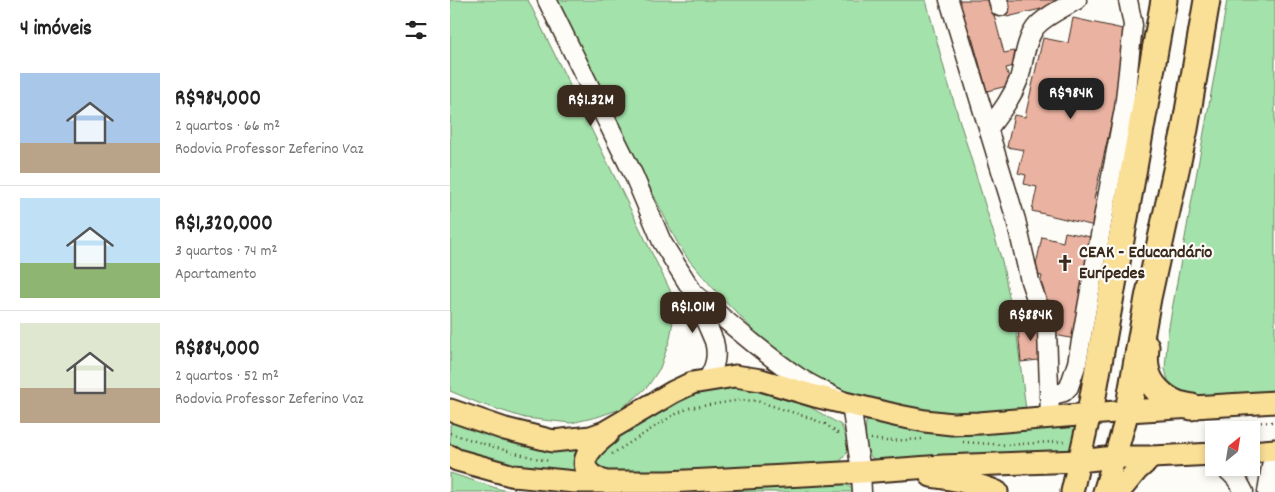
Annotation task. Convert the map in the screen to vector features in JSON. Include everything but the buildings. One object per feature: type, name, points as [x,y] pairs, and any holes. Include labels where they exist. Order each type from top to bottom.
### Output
[{"type":"highway","points":[[1090,413],[1164,0]]},
{"type":"highway","points":[[1128,411],[1148,298],[1185,129],[1207,0]]},
{"type":"highway","points":[[1148,298],[1146,355],[1148,376],[1165,397],[1175,403],[1192,407]]},
{"type":"main road","points":[[450,410],[505,429],[553,441],[590,437],[605,432],[692,383],[735,376],[761,380],[850,405],[925,421],[952,424],[1090,413],[1275,402]]},
{"type":"main road","points":[[1104,492],[1128,411]]},
{"type":"main road","points":[[1072,492],[1090,413]]},
{"type":"main road","points":[[604,482],[592,476],[588,471],[587,455],[594,445],[622,423]]},
{"type":"main road","points":[[1260,451],[1275,450]]},
{"type":"main road","points":[[450,456],[457,460],[514,476],[575,482],[862,482],[884,470],[1079,461],[1115,457],[1205,456]]},
{"type":"main road","points":[[1119,492],[1137,470],[1152,457]]},
{"type":"main road","points":[[884,470],[958,480],[981,485],[997,492]]},
{"type":"street","points":[[547,0],[634,176],[662,242],[693,292],[711,334],[716,348],[713,370],[707,380]]},
{"type":"street","points":[[950,0],[1016,220],[1030,281],[1047,330],[1050,417]]},
{"type":"street","points":[[989,128],[1008,103],[1019,79],[1027,45],[1036,27],[1052,14],[1077,0]]},
{"type":"street","points":[[1049,396],[1064,392],[1069,387],[1077,363],[1124,109],[1132,25],[1128,0]]},
{"type":"street","points":[[693,292],[761,350],[801,378],[850,405],[862,482]]},
{"type":"street","points":[[1266,492],[1271,466],[1275,457]]},
{"type":"street","points":[[1234,476],[1244,492]]},
{"type":"street","points":[[630,482],[680,492]]},
{"type":"green space","points":[[450,0],[528,0],[670,290],[674,314],[670,339],[660,368],[648,386],[620,409],[571,423],[525,418],[481,404],[450,391]]},
{"type":"green space","points":[[557,0],[926,0],[947,79],[1002,261],[1017,337],[1026,410],[949,413],[924,411],[843,390],[779,355],[713,288],[688,259],[676,240]]},
{"type":"green space","points":[[1227,0],[1275,0],[1275,394],[1192,407],[1170,388],[1165,369],[1168,332]]},
{"type":"green space","points":[[734,387],[752,390],[810,407],[841,425],[849,448],[846,454],[839,463],[613,475],[594,468],[597,451],[648,419],[688,396],[719,388]]},
{"type":"green space","points":[[871,418],[1071,425],[1076,429],[1071,449],[1068,453],[881,461],[873,459],[868,452],[866,422]]},
{"type":"green space","points":[[453,423],[579,448],[579,474],[516,466],[450,446],[450,425]]},
{"type":"green space","points":[[450,473],[499,489],[513,492],[450,492]]},
{"type":"green space","points":[[844,482],[853,492],[709,492],[692,485]]},
{"type":"place","name":"CEAK - Educandário Eurípedes","points":[[1065,263]]}]
